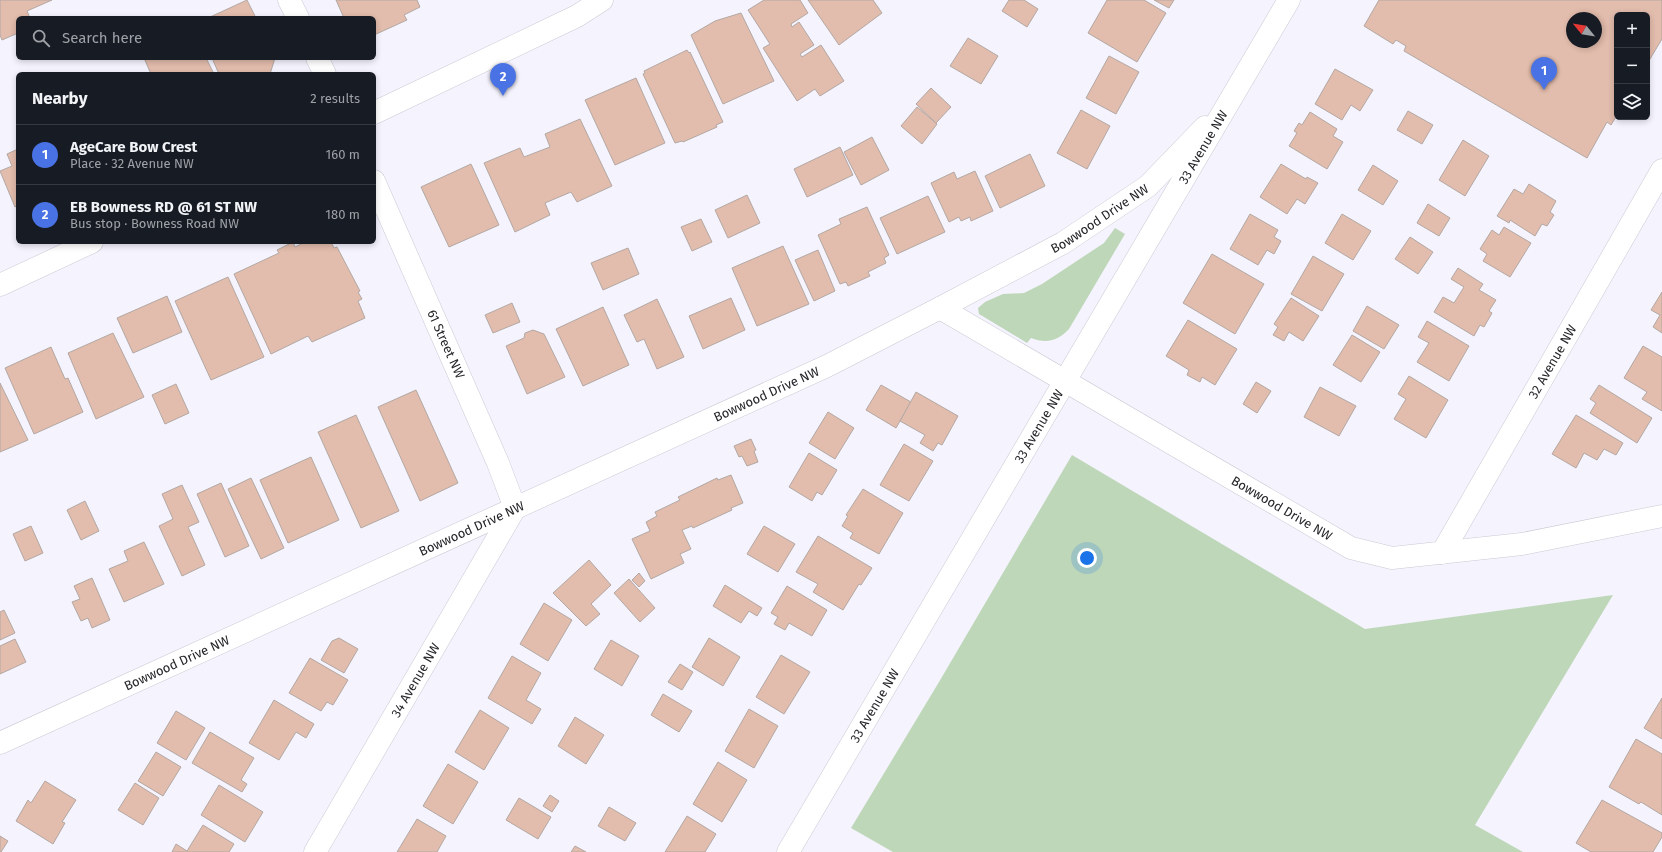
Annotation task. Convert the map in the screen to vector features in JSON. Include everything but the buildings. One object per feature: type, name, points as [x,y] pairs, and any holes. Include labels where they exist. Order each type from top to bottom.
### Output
[{"type":"street","points":[[289,0],[297,16]]},
{"type":"street","points":[[376,111],[577,16],[602,0]]},
{"type":"street","name":"33 Avenue NW","points":[[788,852],[1289,0]]},
{"type":"street","points":[[318,60],[324,72]]},
{"type":"street","name":"Bowwood Drive NW","points":[[0,743],[827,366],[940,308],[1063,243],[1148,186],[1233,97]]},
{"type":"street","name":"32 Avenue NW","points":[[1442,553],[1662,170]]},
{"type":"street","name":"61 Street NW","points":[[376,186],[498,463],[515,508]]},
{"type":"street","points":[[0,285],[88,244]]},
{"type":"street","name":"Bowwood Drive NW","points":[[940,308],[1351,548],[1392,558],[1442,553],[1522,544],[1662,516]]},
{"type":"street","name":"34 Avenue NW","points":[[315,852],[515,508]]},
{"type":"green space","points":[[1115,228],[1125,234],[1069,329],[1061,336],[1047,341],[1031,338],[1027,343],[979,314],[978,308],[985,302],[1003,294],[1024,293],[1042,284],[1104,243]]},
{"type":"green space","points":[[1072,455],[1365,629],[1613,595],[1475,825],[1523,852],[893,852],[851,828],[939,682]]},
{"type":"place","name":"AgeCare Bow Crest","points":[[1544,90]]},
{"type":"place","name":"EB Bowness RD @ 61 ST NW","points":[[503,96]]}]
